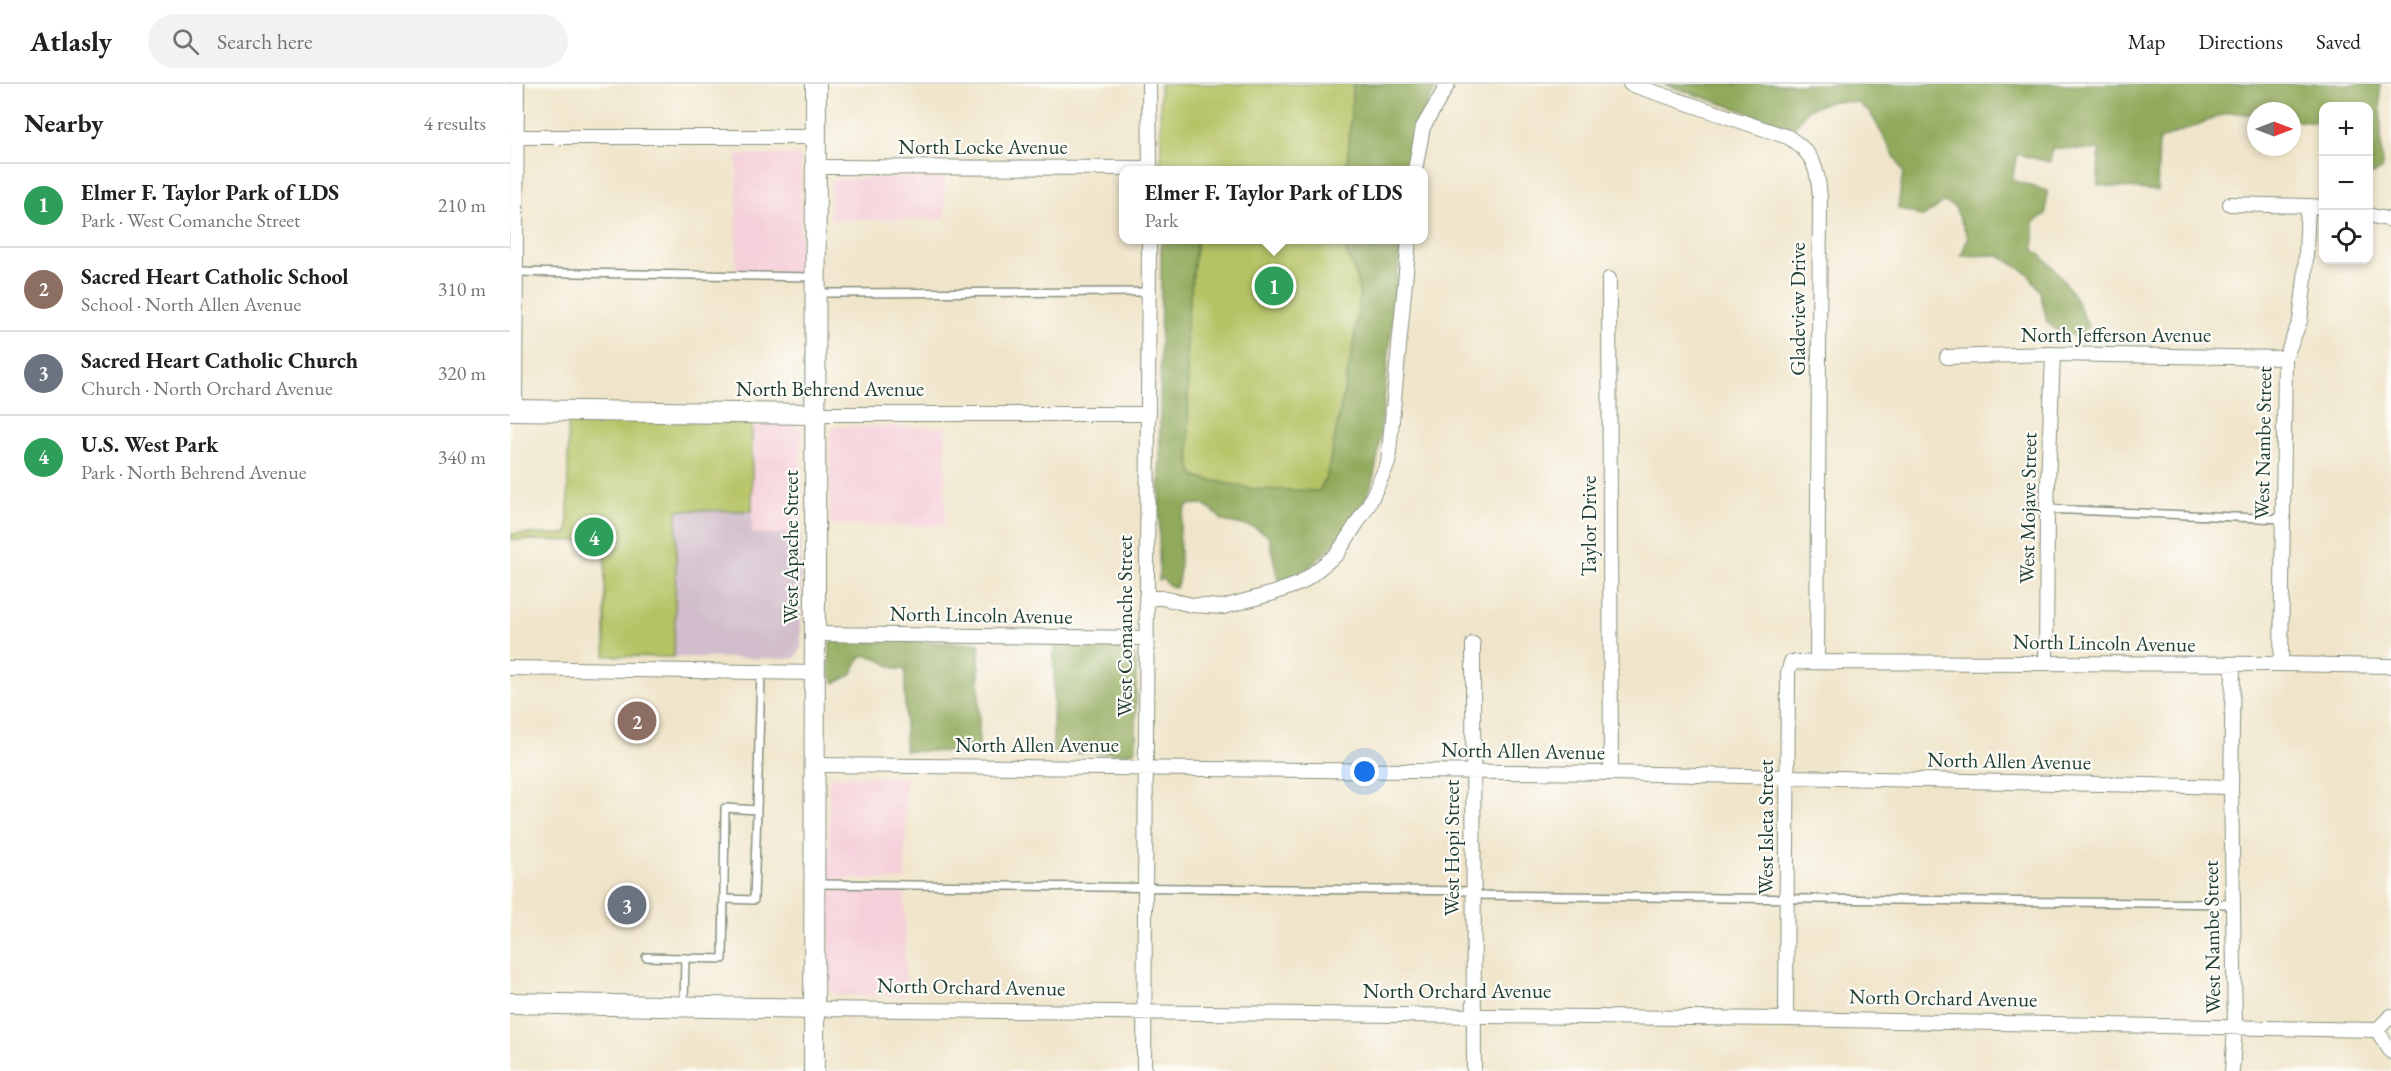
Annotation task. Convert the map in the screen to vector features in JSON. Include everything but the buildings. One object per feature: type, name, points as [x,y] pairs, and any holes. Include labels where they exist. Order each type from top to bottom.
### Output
[{"type":"main road","name":"West Apache Street","points":[[814,1071],[816,84]]},
{"type":"main road","name":"North Behrend Avenue","points":[[513,410],[815,414]]},
{"type":"main road","name":"North Orchard Avenue","points":[[510,1004],[814,1010]]},
{"type":"street","points":[[513,410],[514,137],[517,84]]},
{"type":"street","points":[[1149,84],[1150,166]]},
{"type":"street","points":[[1416,166],[1422,127],[1448,84]]},
{"type":"street","name":"Gladeview Drive","points":[[1630,84],[1788,136],[1801,144],[1815,165],[1820,198],[1817,661]]},
{"type":"street","points":[[514,137],[816,136]]},
{"type":"street","name":"North Locke Avenue","points":[[816,167],[1119,169]]},
{"type":"street","points":[[2230,204],[2319,207]]},
{"type":"street","name":"West Nambe Street","points":[[2281,664],[2285,358],[2300,321],[2308,237],[2308,206]]},
{"type":"street","points":[[2373,216],[2391,220]]},
{"type":"street","name":"West Comanche Street","points":[[1144,1071],[1149,244]]},
{"type":"street","points":[[1146,598],[1162,598],[1192,605],[1223,607],[1301,583],[1337,554],[1368,506],[1388,463],[1409,244]]},
{"type":"street","name":"Taylor Drive","points":[[1609,279],[1611,773]]},
{"type":"street","name":"North Jefferson Avenue","points":[[1947,357],[2053,354],[2285,358]]},
{"type":"street","name":"West Mojave Street","points":[[2046,663],[2053,354]]},
{"type":"street","name":"North Behrend Avenue","points":[[815,414],[1149,414]]},
{"type":"street","name":"North Lincoln Avenue","points":[[815,634],[1146,638]]},
{"type":"street","name":"West Hopi Street","points":[[1473,644],[1474,1071]]},
{"type":"street","name":"North Lincoln Avenue","points":[[1817,661],[2391,666]]},
{"type":"street","name":"West Isleta Street","points":[[1786,1019],[1788,673],[1791,662],[1817,661]]},
{"type":"street","name":"West Nambe Street","points":[[2232,1071],[2235,1028],[2231,787],[2233,665]]},
{"type":"street","points":[[510,668],[815,673]]},
{"type":"street","name":"North Allen Avenue","points":[[814,765],[1146,766],[1611,773],[2231,787]]},
{"type":"street","name":"North Orchard Avenue","points":[[814,1010],[1474,1015],[2377,1030]]},
{"type":"street","points":[[2391,1017],[2377,1030],[2391,1052]]},
{"type":"lane","points":[[513,272],[816,285],[1149,292]]},
{"type":"lane","points":[[2048,509],[2282,519]]},
{"type":"lane","points":[[724,899],[754,900],[761,673]]},
{"type":"lane","points":[[646,957],[723,959],[725,808],[757,810]]},
{"type":"lane","points":[[814,884],[2233,904]]},
{"type":"lane","points":[[684,1007],[685,958]]},
{"type":"shaded area","points":[[737,155],[796,155],[801,158],[801,273],[736,270]]},
{"type":"shaded area","points":[[835,178],[945,178],[945,219],[830,220],[830,185]]},
{"type":"shaded area","points":[[752,423],[794,424],[801,430],[801,534],[752,534]]},
{"type":"shaded area","points":[[838,426],[946,427],[945,526],[830,525],[830,432]]},
{"type":"shaded area","points":[[677,510],[752,511],[752,534],[801,534],[801,648],[796,657],[790,659],[674,657]]},
{"type":"shaded area","points":[[833,776],[906,777],[905,880],[829,879],[829,782]]},
{"type":"shaded area","points":[[829,891],[905,891],[905,996],[839,995],[830,991]]},
{"type":"green space","points":[[1160,84],[1353,84],[1347,166],[1161,166]]},
{"type":"green space","points":[[1353,84],[1438,84],[1416,126],[1410,166],[1347,166]]},
{"type":"green space","points":[[1664,84],[2380,84],[2382,170],[2373,174],[2373,102],[2319,102],[2319,123],[2301,121],[2301,102],[2247,102],[2247,114],[2230,112],[2159,140],[2157,191],[2098,185],[2099,150],[2052,148],[2050,162],[2017,154],[2012,180],[2047,191],[2046,214],[2034,222],[2034,250],[2059,274],[2079,306],[2088,327],[2080,335],[2063,336],[2047,322],[2040,291],[2029,274],[1999,255],[1961,256],[1968,238],[1955,207],[1944,202],[1923,217],[1898,208],[1903,172],[1871,114],[1857,102],[1831,101],[1808,109],[1794,128]]},
{"type":"green space","points":[[1161,244],[1197,244],[1186,329],[1190,464],[1195,477],[1253,489],[1319,491],[1327,475],[1352,353],[1360,296],[1355,272],[1346,251],[1346,244],[1401,244],[1378,456],[1371,487],[1362,506],[1347,528],[1309,567],[1295,576],[1278,580],[1269,536],[1254,527],[1223,521],[1201,504],[1188,505],[1181,525],[1180,568],[1176,588],[1167,584],[1163,579],[1159,581]]},
{"type":"green space","points":[[1197,244],[1346,244],[1346,251],[1355,272],[1360,296],[1352,353],[1327,475],[1319,491],[1253,489],[1195,477],[1190,465],[1186,329]]},
{"type":"green space","points":[[568,420],[752,423],[752,511],[677,510],[674,657],[605,656],[605,541],[512,540],[512,534],[568,534]]},
{"type":"green space","points":[[834,641],[979,643],[979,752],[905,751],[905,669],[894,668],[874,657],[861,656],[851,675],[835,683],[829,673],[830,643]]},
{"type":"green space","points":[[1054,645],[1124,646],[1131,649],[1136,661],[1136,748],[1132,753],[1053,753]]},
{"type":"place","name":"Elmer F. Taylor Park of LDS","points":[[1274,286]]},
{"type":"place","name":"U.S. West Park","points":[[594,537]]},
{"type":"place","name":"Sacred Heart Catholic School","points":[[637,721]]},
{"type":"place","name":"Sacred Heart Catholic Church","points":[[627,905]]}]
